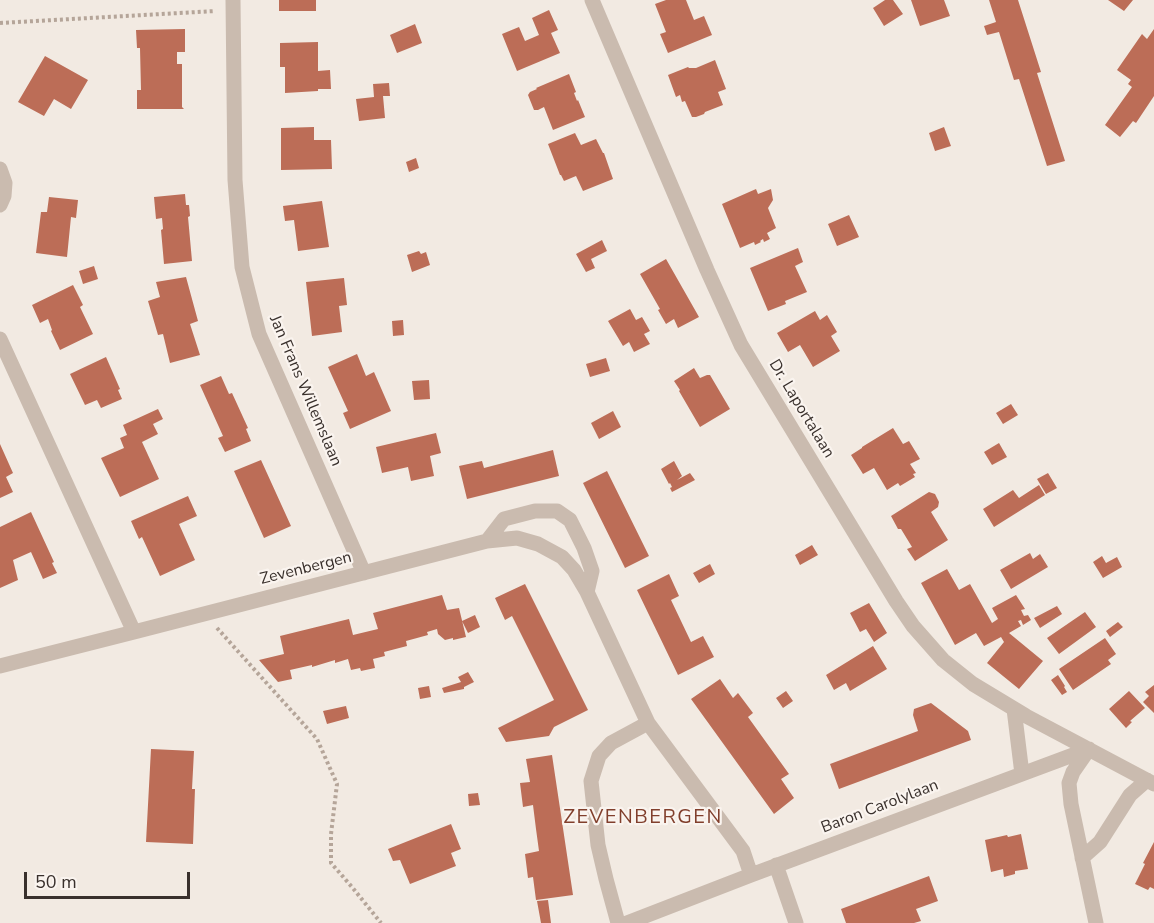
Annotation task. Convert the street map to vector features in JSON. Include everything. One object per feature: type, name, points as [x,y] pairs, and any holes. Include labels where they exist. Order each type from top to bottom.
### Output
[{"type":"street","name":"Dr. Laportalaan","points":[[592,0],[741,345],[896,601],[913,626],[943,660],[973,684],[1089,749]]},
{"type":"street","name":"Jan Frans Willemslaan","points":[[233,5],[235,180],[242,267],[259,334],[364,573]]},
{"type":"street","points":[[0,169],[5,183],[4,196],[0,205]]},
{"type":"street","points":[[0,339],[134,632]]},
{"type":"street","name":"Zevenbergen","points":[[487,541],[504,519],[535,511],[556,512],[570,520],[584,548],[592,571],[587,592]]},
{"type":"street","name":"Zevenbergen","points":[[0,666],[487,541],[517,538],[538,544],[562,557],[574,570],[587,592],[648,723],[743,851],[751,875]]},
{"type":"street","points":[[1014,709],[1022,774]]},
{"type":"street","points":[[618,923],[598,845],[591,781],[599,756],[611,743],[648,723]]},
{"type":"street","points":[[1082,858],[1100,842],[1130,795],[1150,782],[1089,749],[1073,772],[1069,783],[1071,804],[1082,858],[1096,923]]},
{"type":"street","name":"Baron Carolylaan","points":[[627,923],[1089,749]]},
{"type":"street","points":[[776,866],[796,923]]},
{"type":"path","points":[[0,23],[233,5]]},
{"type":"path","points":[[205,614],[317,739],[337,784],[331,834],[331,863],[381,923]]},
{"type":"building","points":[[279,0],[316,0],[316,11],[279,11]]},
{"type":"building","points":[[666,0],[686,0],[694,20],[704,16],[712,35],[668,53],[660,34],[666,32],[655,4]]},
{"type":"building","points":[[885,0],[893,0],[903,14],[884,26],[873,8]]},
{"type":"building","points":[[911,0],[944,0],[950,16],[920,26]]},
{"type":"building","points":[[989,0],[1018,0],[1041,72],[1037,73],[1065,161],[1047,166],[1019,79],[1014,80],[999,32],[987,35],[984,26],[996,22]]},
{"type":"building","points":[[1108,0],[1133,0],[1124,11]]},
{"type":"building","points":[[549,10],[558,30],[551,33],[560,53],[517,71],[502,34],[519,27],[525,41],[539,35],[532,18]]},
{"type":"building","points":[[415,24],[422,43],[397,53],[390,35]]},
{"type":"building","points":[[185,29],[185,52],[177,52],[177,64],[182,64],[182,107],[184,109],[137,109],[137,90],[141,90],[140,48],[137,48],[136,30]]},
{"type":"building","points":[[1154,29],[1154,96],[1136,123],[1133,121],[1120,137],[1105,125],[1132,87],[1128,84],[1131,80],[1117,70],[1142,34],[1147,39]]},
{"type":"building","points":[[318,42],[318,71],[330,70],[331,89],[285,93],[285,67],[280,67],[280,43]]},
{"type":"building","points":[[45,56],[88,80],[71,109],[54,99],[44,116],[18,102]]},
{"type":"building","points":[[715,60],[726,89],[718,92],[723,105],[692,117],[685,101],[682,102],[680,95],[676,97],[668,75],[688,67],[696,68]]},
{"type":"building","points":[[569,74],[576,92],[574,93],[585,117],[553,130],[544,107],[534,110],[528,95],[536,88]]},
{"type":"building","points":[[389,83],[390,96],[383,96],[385,118],[359,121],[356,99],[374,97],[373,84]]},
{"type":"building","points":[[314,127],[314,140],[331,140],[332,169],[281,170],[281,128]]},
{"type":"building","points":[[944,127],[951,146],[935,151],[929,133]]},
{"type":"building","points":[[575,133],[581,145],[596,139],[604,153],[613,179],[583,191],[576,176],[564,181],[548,144]]},
{"type":"building","points":[[416,158],[419,168],[409,172],[406,162]]},
{"type":"building","points":[[756,189],[758,194],[771,189],[773,200],[768,208],[776,228],[767,233],[770,239],[764,242],[763,239],[755,245],[754,242],[740,248],[722,204]]},
{"type":"building","points":[[185,194],[186,205],[189,205],[192,261],[164,264],[162,218],[156,219],[154,197]]},
{"type":"building","points":[[49,197],[78,200],[76,218],[71,217],[67,257],[36,253],[41,212],[47,212]]},
{"type":"building","points":[[322,201],[329,247],[298,251],[294,220],[285,221],[283,206]]},
{"type":"building","points":[[849,215],[859,237],[837,246],[828,224]]},
{"type":"building","points":[[602,240],[607,251],[591,259],[595,268],[586,272],[576,254]]},
{"type":"building","points":[[798,248],[803,262],[795,266],[807,292],[768,311],[750,268]]},
{"type":"building","points":[[419,251],[421,254],[426,252],[430,265],[412,272],[407,255]]},
{"type":"building","points":[[666,259],[699,317],[678,328],[674,319],[666,324],[640,274]]},
{"type":"building","points":[[94,266],[98,279],[83,284],[79,271]]},
{"type":"building","points":[[186,277],[198,321],[190,324],[200,355],[170,363],[163,334],[158,335],[148,301],[160,297],[156,282]]},
{"type":"building","points":[[344,278],[347,305],[339,306],[342,332],[312,336],[306,282]]},
{"type":"building","points":[[73,285],[83,305],[80,307],[93,334],[60,350],[48,319],[40,323],[32,305]]},
{"type":"building","points":[[630,309],[636,320],[642,317],[650,331],[644,334],[650,344],[634,352],[629,342],[623,346],[608,321]]},
{"type":"building","points":[[815,311],[820,320],[827,315],[837,332],[831,336],[840,351],[813,367],[800,345],[788,352],[777,333]]},
{"type":"building","points":[[403,320],[404,335],[393,336],[392,321]]},
{"type":"building","points":[[357,354],[366,376],[374,372],[391,411],[350,429],[343,413],[348,411],[328,367]]},
{"type":"building","points":[[106,357],[122,399],[101,408],[97,400],[85,405],[70,374]]},
{"type":"building","points":[[606,358],[610,371],[590,377],[586,364]]},
{"type":"building","points":[[694,368],[700,378],[710,375],[730,409],[700,427],[674,381]]},
{"type":"building","points":[[221,376],[229,394],[232,393],[248,428],[246,429],[251,441],[225,452],[218,438],[223,436],[200,385]]},
{"type":"building","points":[[429,380],[430,399],[414,400],[412,381]]},
{"type":"building","points":[[1011,404],[1018,415],[1003,424],[996,413]]},
{"type":"building","points":[[158,409],[163,419],[153,424],[158,434],[142,442],[159,479],[120,497],[101,458],[124,448],[120,438],[127,435],[123,425]]},
{"type":"building","points":[[613,411],[621,427],[599,439],[591,423]]},
{"type":"building","points":[[893,428],[903,444],[909,441],[920,459],[910,464],[916,473],[913,474],[915,477],[900,486],[898,483],[887,490],[874,468],[863,474],[851,455]]},
{"type":"building","points":[[436,433],[441,453],[430,456],[434,476],[411,481],[408,467],[382,473],[376,447]]},
{"type":"building","points":[[999,443],[1007,457],[992,465],[984,452]]},
{"type":"building","points":[[0,444],[13,473],[6,477],[13,492],[0,498]]},
{"type":"building","points":[[553,450],[559,476],[467,499],[459,466],[482,461],[484,468]]},
{"type":"building","points":[[261,460],[291,526],[264,538],[234,471]]},
{"type":"building","points":[[674,461],[682,476],[677,480],[690,473],[695,480],[672,492],[670,488],[672,487],[661,469]]},
{"type":"building","points":[[607,471],[649,556],[625,568],[583,483]]},
{"type":"building","points":[[1048,473],[1057,488],[1046,494],[1037,479]]},
{"type":"building","points":[[1039,485],[1045,495],[994,527],[983,509],[1013,490],[1019,498]]},
{"type":"building","points":[[929,492],[935,494],[939,502],[938,507],[931,512],[948,540],[915,561],[907,549],[912,547],[891,516]]},
{"type":"building","points":[[188,496],[197,516],[179,524],[195,560],[160,576],[142,537],[139,539],[131,521]]},
{"type":"building","points":[[31,512],[57,573],[43,579],[31,552],[13,560],[18,580],[0,588],[0,527]]},
{"type":"building","points":[[812,545],[818,555],[800,565],[795,555]]},
{"type":"building","points":[[1030,553],[1033,559],[1040,554],[1048,567],[1011,589],[1000,570]]},
{"type":"building","points":[[1102,556],[1106,563],[1117,557],[1122,567],[1103,578],[1093,562]]},
{"type":"building","points":[[710,564],[715,574],[699,583],[693,573]]},
{"type":"building","points":[[947,569],[959,590],[970,584],[992,623],[998,619],[992,608],[1016,595],[1025,609],[1021,610],[1024,616],[1028,615],[1031,620],[1023,625],[1021,620],[1018,621],[1021,626],[1009,633],[1043,661],[1019,689],[987,663],[1004,642],[1001,637],[984,646],[976,633],[955,645],[921,583]]},
{"type":"building","points":[[669,574],[679,596],[671,600],[691,642],[703,636],[714,657],[678,675],[637,590]]},
{"type":"building","points":[[525,584],[588,710],[554,727],[549,736],[506,742],[498,728],[554,700],[512,616],[505,620],[495,598]]},
{"type":"building","points":[[442,595],[447,610],[459,608],[466,637],[445,640],[438,634],[437,629],[427,632],[428,635],[406,641],[407,646],[384,652],[385,656],[373,659],[375,668],[361,671],[360,668],[351,670],[348,659],[335,663],[335,660],[312,667],[312,665],[290,670],[292,679],[278,682],[259,660],[284,654],[280,636],[349,619],[353,635],[378,629],[373,613]]},
{"type":"building","points":[[869,603],[887,633],[874,642],[866,629],[860,632],[850,613]]},
{"type":"building","points":[[1057,606],[1062,614],[1040,628],[1034,618]]},
{"type":"building","points":[[1085,612],[1096,627],[1059,654],[1047,638]]},
{"type":"building","points":[[475,615],[480,627],[468,633],[462,621]]},
{"type":"building","points":[[1118,622],[1123,627],[1110,637],[1106,631]]},
{"type":"building","points":[[1105,638],[1116,654],[1108,660],[1111,664],[1073,690],[1059,669]]},
{"type":"building","points":[[873,646],[887,669],[850,691],[846,683],[834,690],[826,675]]},
{"type":"building","points":[[468,672],[474,682],[464,689],[444,693],[442,688],[461,682],[458,677]]},
{"type":"building","points":[[1058,675],[1067,692],[1062,695],[1051,680]]},
{"type":"building","points":[[720,679],[733,698],[738,693],[753,713],[748,717],[789,774],[781,779],[794,798],[774,814],[691,699]]},
{"type":"building","points":[[1154,685],[1154,713],[1143,702],[1149,696],[1145,692]]},
{"type":"building","points":[[429,686],[431,697],[420,699],[418,688]]},
{"type":"building","points":[[786,691],[793,701],[783,708],[776,698]]},
{"type":"building","points":[[1129,691],[1145,708],[1130,721],[1132,722],[1126,728],[1109,709]]},
{"type":"building","points":[[931,703],[968,731],[971,740],[839,789],[830,764],[918,731],[913,715],[914,709]]},
{"type":"building","points":[[346,706],[349,718],[327,724],[323,711]]},
{"type":"building","points":[[151,749],[194,751],[193,844],[146,842]]},
{"type":"building","points":[[552,755],[573,895],[536,900],[533,877],[528,878],[525,854],[539,851],[533,805],[523,807],[520,783],[530,782],[526,759]]},
{"type":"building","points":[[478,793],[480,805],[469,806],[468,794]]},
{"type":"building","points":[[451,824],[461,849],[451,853],[456,866],[410,884],[400,860],[393,861],[388,849]]},
{"type":"building","points":[[1021,834],[1028,869],[1015,871],[1015,874],[1004,877],[1003,869],[991,872],[985,840]]},
{"type":"building","points":[[1154,842],[1154,889],[1150,887],[1148,890],[1135,884]]},
{"type":"building","points":[[929,876],[938,901],[916,909],[921,921],[914,923],[846,923],[841,909]]},
{"type":"building","points":[[548,900],[551,923],[541,923],[537,901]]},
{"type":"district","name":"ZEVENBERGEN","points":[[643,818]]}]
